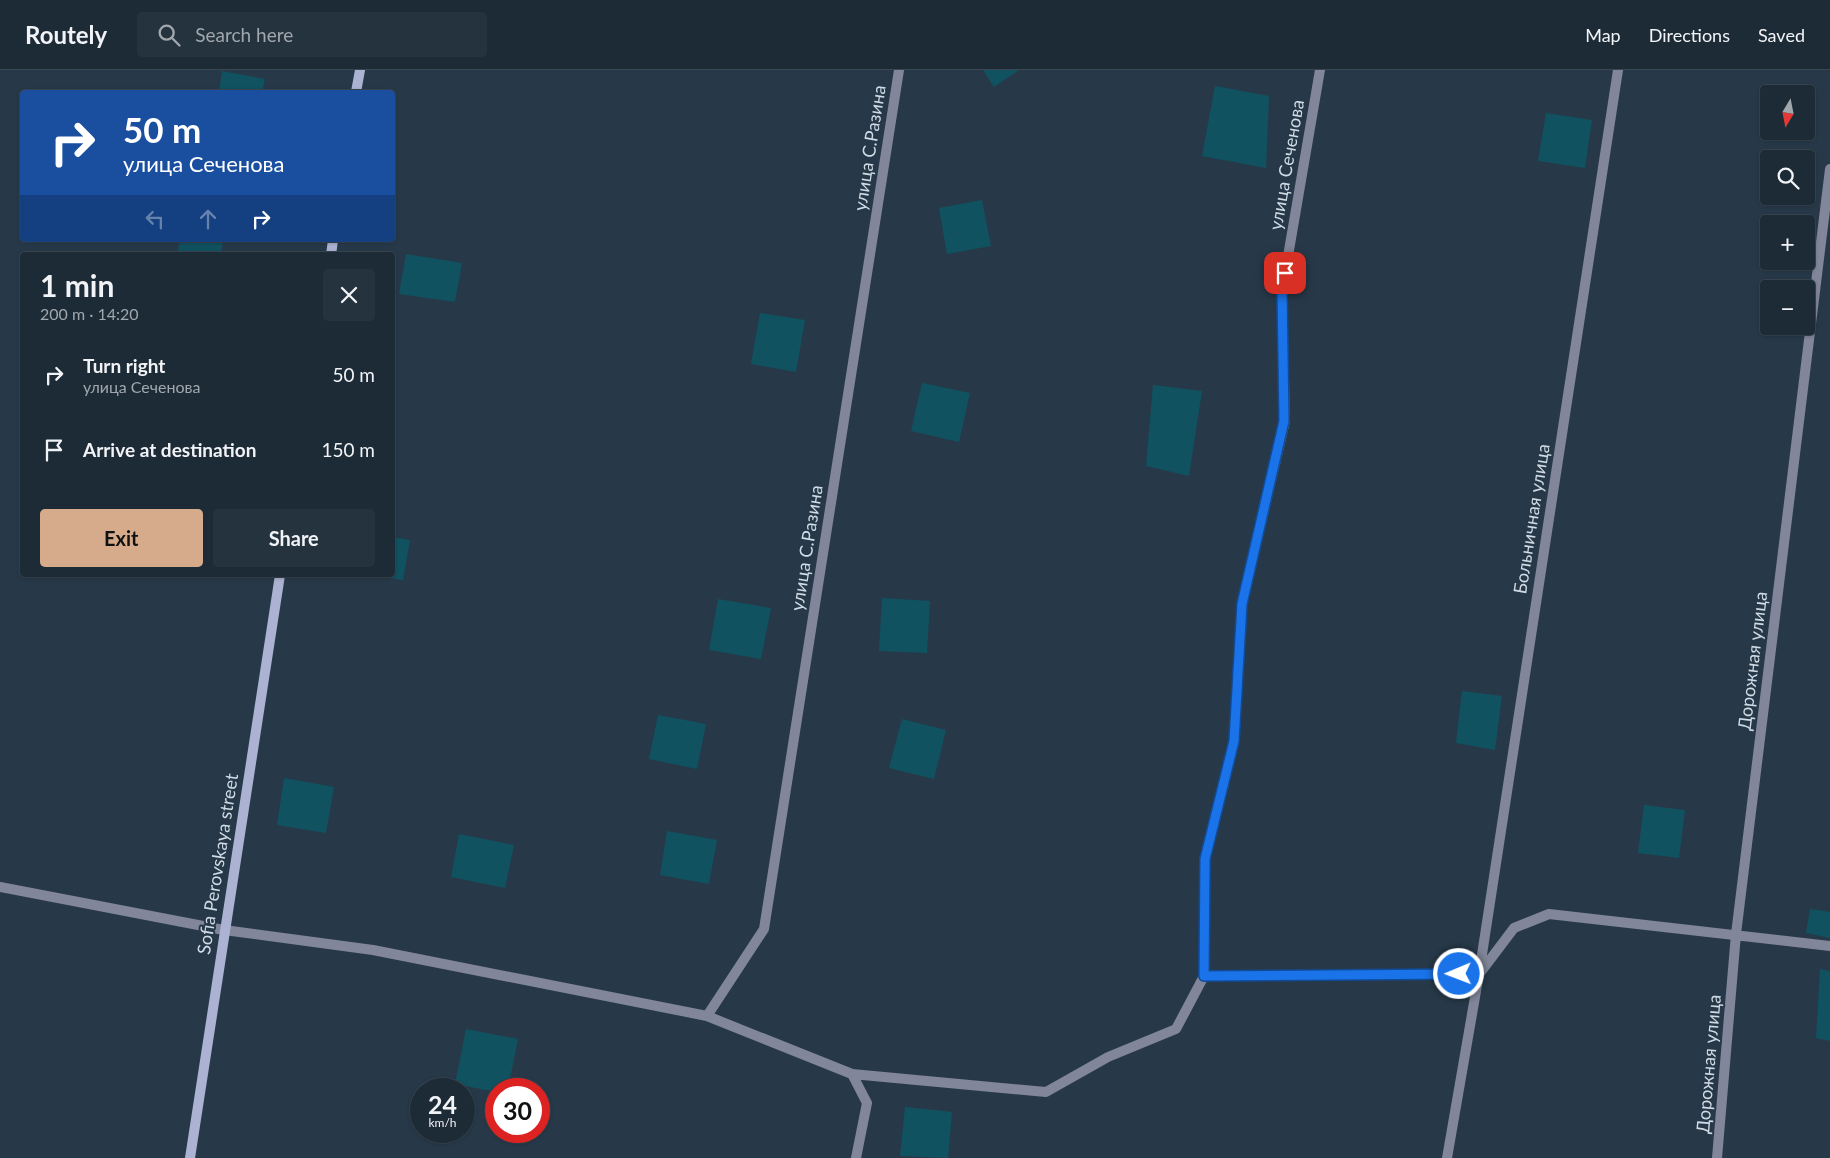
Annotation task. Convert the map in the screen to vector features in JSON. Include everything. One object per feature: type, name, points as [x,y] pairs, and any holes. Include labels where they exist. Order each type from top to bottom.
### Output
[{"type":"main road","points":[[356,90],[360,70]]},
{"type":"main road","name":"Sofia Perovskaya street","points":[[190,1158],[280,577]]},
{"type":"street","name":"улица С.Разина","points":[[707,1016],[764,929],[899,70]]},
{"type":"street","name":"улица Сеченова","points":[[1204,976],[1205,859],[1234,741],[1242,604],[1284,421],[1282,291],[1320,70]]},
{"type":"street","name":"Больничная улица","points":[[1447,1158],[1479,974],[1618,70]]},
{"type":"street","name":"Дорожная улица","points":[[1716,1158],[1736,934],[1830,169]]},
{"type":"street","points":[[0,886],[224,930],[373,950],[707,1016],[852,1074],[1046,1092],[1108,1057],[1176,1029],[1204,976],[1479,974],[1514,928],[1549,914],[1830,946]]},
{"type":"street","points":[[852,1074],[867,1103],[856,1158]]},
{"type":"building","points":[[983,70],[1019,70],[994,87]]},
{"type":"building","points":[[222,71],[265,79],[262,90],[219,90]]},
{"type":"building","points":[[1215,86],[1269,96],[1266,168],[1202,156]]},
{"type":"building","points":[[1546,113],[1592,120],[1585,168],[1538,161]]},
{"type":"building","points":[[982,200],[991,246],[947,254],[939,208]]},
{"type":"building","points":[[180,242],[223,242],[221,252],[178,252]]},
{"type":"building","points":[[406,254],[462,263],[455,302],[399,294]]},
{"type":"building","points":[[760,313],[805,320],[796,372],[751,364]]},
{"type":"building","points":[[922,383],[970,393],[959,442],[911,431]]},
{"type":"building","points":[[1153,385],[1202,391],[1189,476],[1146,466]]},
{"type":"building","points":[[395,538],[410,540],[403,580],[384,577],[395,577]]},
{"type":"building","points":[[882,598],[930,601],[927,653],[879,651]]},
{"type":"building","points":[[718,599],[771,608],[761,659],[709,650]]},
{"type":"building","points":[[1462,691],[1502,696],[1495,750],[1456,743]]},
{"type":"building","points":[[658,715],[706,724],[697,769],[649,759]]},
{"type":"building","points":[[902,719],[946,730],[934,779],[889,768]]},
{"type":"building","points":[[284,778],[334,787],[326,833],[277,825]]},
{"type":"building","points":[[1644,805],[1685,810],[1679,858],[1638,853]]},
{"type":"building","points":[[667,831],[717,840],[709,884],[660,875]]},
{"type":"building","points":[[459,834],[514,845],[505,888],[451,877]]},
{"type":"building","points":[[1810,909],[1830,912],[1830,938],[1806,933]]},
{"type":"building","points":[[1820,969],[1830,971],[1830,1041],[1816,1038]]},
{"type":"building","points":[[466,1029],[518,1039],[510,1078],[485,1078],[485,1090],[475,1088],[475,1078],[456,1078]]},
{"type":"building","points":[[905,1107],[952,1112],[948,1158],[900,1156]]},
{"type":"route","points":[[1285,273],[1282,291],[1284,421],[1242,604],[1234,741],[1205,859],[1204,976],[1459,974]]}]
